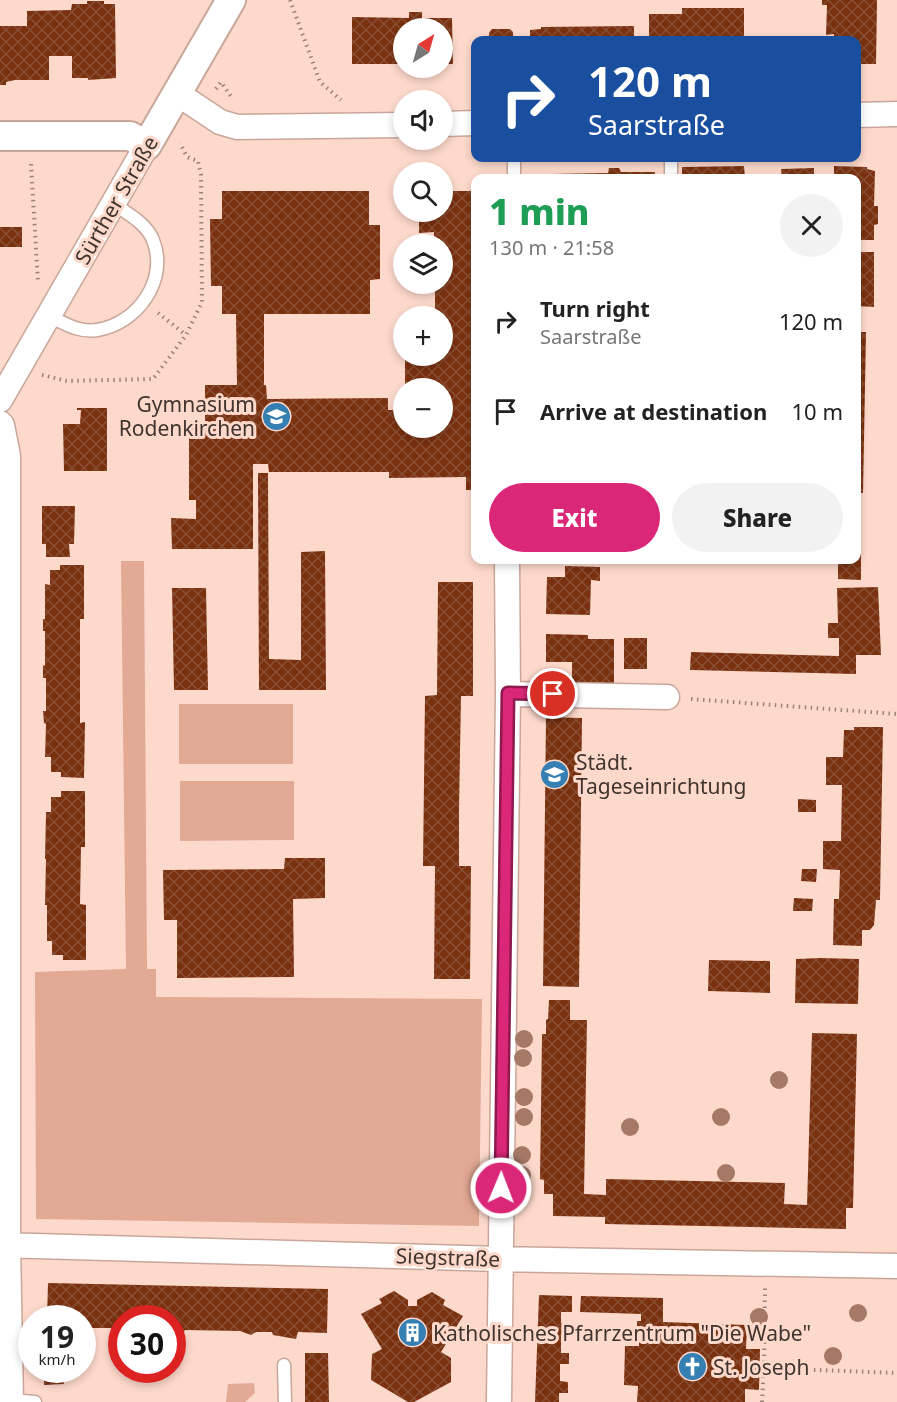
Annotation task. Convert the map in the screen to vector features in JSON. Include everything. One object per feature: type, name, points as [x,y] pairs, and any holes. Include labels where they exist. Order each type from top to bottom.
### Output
[{"type":"street","name":"Sürther Straße","points":[[0,400],[231,0]]},
{"type":"street","points":[[178,94],[220,122],[237,127],[393,125]]},
{"type":"street","points":[[861,115],[897,114]]},
{"type":"street","points":[[453,124],[471,123]]},
{"type":"street","points":[[0,136],[130,136],[147,145]]},
{"type":"street","points":[[0,423],[8,456],[4,1245],[11,1401]]},
{"type":"street","points":[[499,1402],[508,693],[507,564]]},
{"type":"street","points":[[508,693],[667,697]]},
{"type":"street","name":"Siegstraße","points":[[4,1245],[500,1259],[897,1266]]},
{"type":"lane","points":[[49,316],[75,329],[96,330],[116,324],[133,314],[144,302],[154,283],[157,266],[153,240],[142,223],[112,203]]},
{"type":"lane","points":[[284,1365],[285,1402]]},
{"type":"lane","points":[[11,1401],[35,1402]]},
{"type":"path","points":[[290,0],[320,82],[345,102],[333,103]]},
{"type":"path","points":[[20,366],[32,372],[67,381],[153,379],[186,335],[202,302],[201,175],[198,161],[187,158],[180,143],[221,82],[232,99],[241,102]]},
{"type":"path","points":[[30,136],[38,285]]},
{"type":"path","points":[[144,302],[186,335]]},
{"type":"path","points":[[667,697],[897,714]]},
{"type":"path","points":[[762,1402],[766,1263]]},
{"type":"path","points":[[764,1368],[897,1373]]},
{"type":"shaded area","points":[[121,561],[144,561],[147,969],[156,969],[156,997],[482,999],[479,1226],[36,1219],[35,972],[126,969]]},
{"type":"shaded area","points":[[179,704],[293,704],[293,764],[179,764]]},
{"type":"shaded area","points":[[180,781],[294,781],[294,840],[180,841]]},
{"type":"shaded area","points":[[254,1383],[255,1393],[245,1402],[226,1402],[228,1384]]},
{"type":"building","points":[[822,0],[877,0],[876,64],[861,64],[861,36],[826,35],[827,5],[822,5]]},
{"type":"building","points":[[87,1],[104,1],[104,4],[115,4],[116,78],[88,80],[88,78],[72,78],[72,56],[49,56],[49,80],[15,80],[6,82],[6,85],[0,85],[0,26],[27,26],[27,11],[71,10],[72,4],[87,4]]},
{"type":"building","points":[[682,8],[744,8],[744,36],[649,36],[649,14],[682,14]]},
{"type":"building","points":[[409,12],[422,12],[422,18],[409,18]]},
{"type":"building","points":[[352,17],[409,18],[393,18],[393,64],[352,64]]},
{"type":"building","points":[[634,26],[634,36],[530,36],[530,30],[541,29],[541,27]]},
{"type":"building","points":[[492,29],[510,29],[513,36],[489,36]]},
{"type":"building","points":[[744,166],[745,174],[682,174],[682,167]]},
{"type":"building","points":[[834,166],[867,167],[875,171],[874,206],[878,206],[878,224],[874,225],[874,240],[861,240],[861,174],[834,174]]},
{"type":"building","points":[[609,168],[619,168],[621,172],[655,172],[655,174],[550,174],[608,173]]},
{"type":"building","points":[[814,168],[814,174],[782,174],[781,169]]},
{"type":"building","points":[[222,191],[369,191],[369,225],[380,225],[380,279],[370,280],[370,314],[264,314],[264,385],[266,385],[267,399],[388,398],[388,410],[393,410],[393,438],[453,438],[453,378],[405,378],[405,366],[453,366],[453,306],[435,306],[435,294],[453,294],[453,234],[419,233],[419,222],[453,222],[453,191],[471,191],[471,490],[466,490],[466,477],[389,478],[389,472],[269,472],[268,464],[253,464],[253,549],[172,549],[171,518],[196,519],[196,500],[189,500],[189,428],[205,428],[205,385],[237,385],[236,314],[222,314],[222,286],[211,286],[210,219],[222,219]]},
{"type":"building","points":[[0,227],[22,227],[22,247],[0,247]]},
{"type":"building","points":[[861,252],[874,252],[874,307],[861,306]]},
{"type":"building","points":[[861,332],[866,332],[863,493],[861,493]]},
{"type":"building","points":[[77,408],[107,408],[107,471],[64,471],[63,424],[80,424],[81,410]]},
{"type":"building","points":[[258,473],[268,473],[269,659],[301,660],[301,552],[325,551],[326,690],[259,690]]},
{"type":"building","points":[[42,506],[75,506],[74,544],[69,544],[70,557],[46,557],[46,544],[42,544]]},
{"type":"building","points":[[838,564],[861,564],[861,580],[838,579]]},
{"type":"building","points":[[60,565],[84,565],[84,619],[80,619],[80,723],[85,722],[84,778],[61,777],[61,772],[51,772],[51,757],[45,757],[46,724],[43,711],[46,711],[46,678],[43,678],[45,631],[43,631],[43,619],[45,619],[45,584],[50,585],[50,570],[60,570]]},
{"type":"building","points":[[565,566],[600,567],[600,581],[591,580],[590,615],[546,614],[547,577],[565,577]]},
{"type":"building","points":[[438,582],[473,582],[473,696],[461,696],[459,810],[459,866],[471,866],[470,979],[434,979],[435,866],[423,866],[425,696],[437,695]]},
{"type":"building","points":[[878,587],[881,655],[856,655],[856,674],[690,670],[691,652],[839,656],[839,638],[828,638],[828,623],[838,623],[837,588]]},
{"type":"building","points":[[172,588],[206,588],[208,690],[174,690]]},
{"type":"building","points":[[546,634],[588,635],[588,639],[614,639],[614,683],[572,683],[572,662],[546,662]]},
{"type":"building","points":[[624,638],[647,638],[647,669],[624,669]]},
{"type":"building","points":[[546,717],[582,718],[579,987],[543,986]]},
{"type":"building","points":[[854,727],[883,727],[880,900],[876,900],[874,925],[870,930],[862,930],[862,946],[833,945],[834,899],[839,899],[840,870],[823,869],[823,841],[841,841],[842,785],[826,785],[826,757],[843,757],[844,730],[854,730]]},
{"type":"building","points":[[61,791],[85,791],[85,847],[81,847],[80,904],[86,905],[86,960],[63,960],[63,955],[52,955],[52,941],[47,941],[46,812],[51,812],[51,797],[61,797]]},
{"type":"building","points":[[798,799],[816,800],[816,812],[798,812]]},
{"type":"building","points":[[285,858],[325,858],[325,898],[293,899],[294,977],[177,978],[177,920],[164,920],[163,870],[284,869]]},
{"type":"building","points":[[802,869],[817,869],[816,882],[801,881]]},
{"type":"building","points":[[794,898],[813,899],[812,911],[793,911]]},
{"type":"building","points":[[796,959],[859,959],[858,1004],[795,1003]]},
{"type":"building","points":[[709,960],[770,961],[770,993],[708,991]]},
{"type":"building","points":[[549,1000],[570,1000],[570,1020],[587,1020],[584,1194],[606,1195],[606,1179],[785,1183],[784,1204],[807,1205],[812,1033],[857,1034],[853,1208],[846,1208],[846,1229],[605,1224],[605,1217],[553,1216],[553,1194],[544,1194],[544,1180],[540,1179],[542,1034],[546,1034]]},
{"type":"building","points":[[48,1283],[328,1289],[327,1333],[298,1332],[296,1339],[273,1335],[272,1332],[256,1332],[251,1335],[240,1331],[186,1330],[186,1305],[108,1305],[108,1328],[96,1328],[96,1305],[47,1305]]},
{"type":"building","name":"Katholisches Pfarrzentrum \"Die Wabe\"","points":[[394,1291],[408,1300],[408,1306],[417,1306],[417,1300],[432,1292],[445,1300],[443,1305],[463,1316],[441,1352],[451,1358],[451,1382],[414,1402],[408,1402],[371,1380],[372,1354],[382,1349],[361,1314],[382,1303],[379,1299]]},
{"type":"building","points":[[539,1295],[572,1296],[572,1312],[561,1312],[561,1323],[570,1323],[569,1335],[561,1335],[561,1353],[569,1353],[569,1364],[560,1364],[560,1381],[568,1382],[568,1393],[559,1393],[559,1402],[535,1402]]},
{"type":"building","name":"St. Joseph","points":[[581,1296],[663,1298],[663,1322],[747,1325],[746,1349],[760,1349],[759,1390],[745,1389],[745,1402],[637,1402],[638,1386],[624,1385],[625,1346],[639,1346],[637,1321],[641,1321],[641,1314],[580,1312]]},
{"type":"building","points":[[305,1353],[328,1353],[329,1402],[305,1402]]},
{"type":"building","points":[[44,1383],[64,1383],[64,1384],[44,1385]]},
{"type":"place","name":"Gymnasium Rodenkirchen","points":[[276,416]]},
{"type":"place","name":"Städt. Tageseinrichtung","points":[[555,774]]},
{"type":"place","name":"Katholisches Pfarrzentrum \"Die Wabe\"","points":[[412,1333]]},
{"type":"place","name":"St. Joseph","points":[[692,1367]]},
{"type":"route","points":[[501,1188],[508,693],[553,694]]}]
